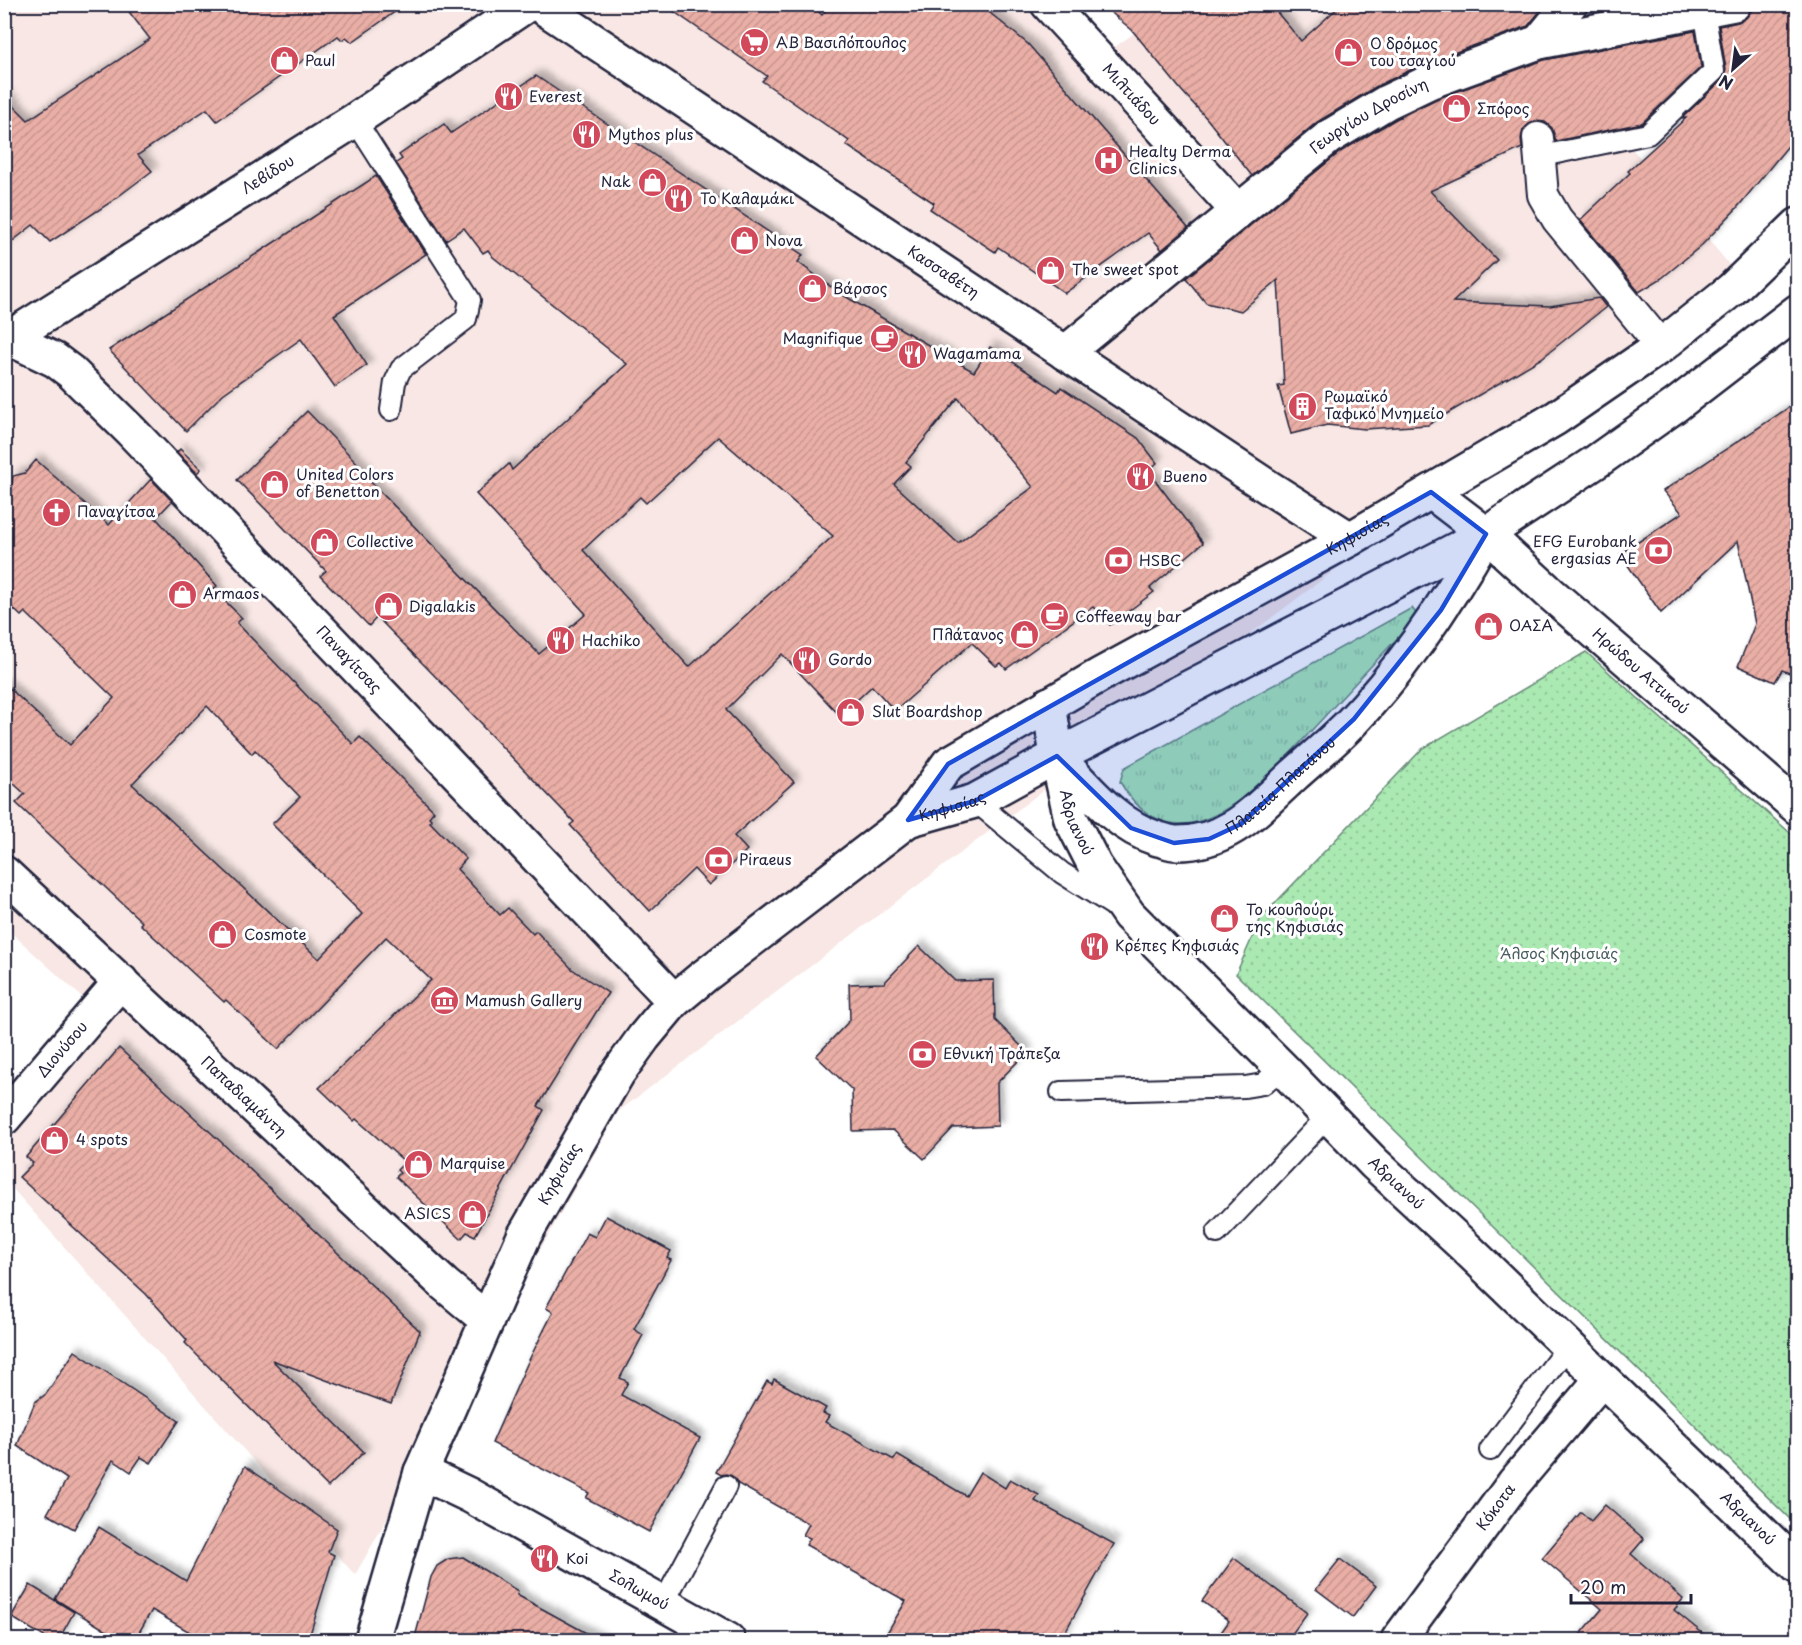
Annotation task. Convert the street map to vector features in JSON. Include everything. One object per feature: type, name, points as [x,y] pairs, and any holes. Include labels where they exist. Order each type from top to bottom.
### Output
[{"type":"street","name":"Λεβίδου","points":[[6,338],[355,120],[528,4]]},
{"type":"street","name":"Κασσαβέτη","points":[[538,4],[1350,539]]},
{"type":"street","name":"Μιλτιάδου","points":[[1048,4],[1238,211]]},
{"type":"street","points":[[1539,42],[1570,4]]},
{"type":"street","name":"Γεωργίου Δροσίνη","points":[[1065,353],[1329,137],[1387,102],[1429,82],[1539,42],[1719,7]]},
{"type":"street","points":[[1542,147],[1543,195],[1552,211],[1661,346]]},
{"type":"street","name":"Κηφισίας","points":[[372,1641],[422,1472],[524,1236],[618,1073],[674,1001],[908,820],[948,764],[1049,704],[1350,539],[1557,418],[1661,346],[1731,290],[1797,225]]},
{"type":"street","name":"Κηφισίας","points":[[908,820],[975,801],[1057,756],[1486,534],[1597,461],[1676,405],[1797,311]]},
{"type":"street","name":"Παναγίτσας","points":[[6,338],[55,360],[71,372],[131,431],[674,1001]]},
{"type":"street","name":"Ηρώδου Αττικού","points":[[1431,492],[1486,534],[1797,808]]},
{"type":"street","name":"Πλατεία Πλατάνου","points":[[1057,756],[1097,800],[1131,828],[1145,835],[1174,843],[1209,839],[1241,824],[1347,727],[1393,675],[1441,610],[1486,534]]},
{"type":"street","points":[[1049,704],[1057,756]]},
{"type":"street","name":"Αδριανού","points":[[1057,756],[1071,819],[1095,866],[1129,915],[1374,1163],[1463,1245],[1797,1567]]},
{"type":"street","name":"Παπαδιαμάντη","points":[[4,873],[444,1284],[487,1320]]},
{"type":"street","name":"Διονύσου","points":[[4,1118],[121,981]]},
{"type":"street","name":"Κόκοτα","points":[[1398,1641],[1514,1483],[1601,1380]]},
{"type":"street","name":"Σολωμού","points":[[422,1472],[469,1495],[728,1641]]},
{"type":"lane","points":[[1542,147],[1648,134],[1714,71],[1719,7]]},
{"type":"lane","points":[[355,120],[470,300],[466,319],[401,369],[395,381],[392,410]]},
{"type":"lane","points":[[975,801],[1062,873],[1129,915]]},
{"type":"lane","points":[[1061,1092],[1245,1087],[1263,1084],[1282,1068]]},
{"type":"lane","points":[[1217,1233],[1328,1116]]},
{"type":"lane","points":[[1490,1450],[1568,1347]]},
{"type":"lane","points":[[663,1604],[726,1486]]},
{"type":"highlighted area","points":[[1431,492],[1486,534],[1441,610],[1354,719],[1241,824],[1209,839],[1174,843],[1131,828],[1057,756],[975,801],[908,820],[948,764]]},
{"type":"shaded area","points":[[1066,4],[1115,47],[1173,5],[1512,5],[1733,269],[619,1111],[355,1575],[5,1180],[5,1146],[106,1019],[5,927],[5,5]]},
{"type":"green space","points":[[1412,608],[1418,616],[1280,764],[1254,788],[1227,808],[1199,821],[1171,823],[1145,811],[1120,782],[1124,768]]},
{"type":"green space","name":"Άλσος Κηφισιάς","points":[[1586,652],[1797,839],[1797,1526],[1236,974],[1261,918],[1422,749]]},
{"type":"building","points":[[123,4],[406,4],[352,42],[346,37],[342,40],[338,36],[217,121],[207,109],[138,155],[152,171],[111,202],[50,242],[33,225],[4,248],[4,96],[28,120],[150,39]]},
{"type":"building","points":[[663,4],[810,4],[822,15],[831,4],[979,4],[1028,44],[1188,228],[1162,250],[1148,233],[1065,293],[998,247],[995,252],[930,209],[934,203],[846,145],[849,141],[762,81],[767,76]]},
{"type":"building","points":[[1101,4],[1270,4],[1301,41],[1342,4],[1536,4],[1541,10],[1528,26],[1423,64],[1377,86],[1317,122],[1252,176],[1132,30]]},
{"type":"building","points":[[1752,4],[1797,4],[1797,135],[1737,208],[1702,245],[1662,278],[1639,292],[1580,220],[1723,79],[1726,69],[1719,26],[1746,18],[1751,11]]},
{"type":"building","points":[[1695,31],[1701,67],[1642,123],[1556,141],[1552,128],[1545,122],[1536,121],[1523,130],[1522,148],[1430,191],[1497,260],[1453,302],[1550,306],[1599,298],[1606,307],[1542,358],[1428,425],[1365,429],[1327,425],[1291,434],[1278,386],[1284,385],[1278,280],[1241,311],[1206,303],[1186,278],[1340,152],[1396,119],[1436,99],[1544,60]]},
{"type":"building","points":[[536,76],[803,255],[798,262],[838,292],[974,372],[990,347],[1058,392],[1061,387],[1138,438],[1157,463],[1148,471],[1203,543],[1150,588],[1154,592],[1110,625],[1093,607],[1006,669],[1001,663],[996,666],[972,643],[895,711],[872,686],[840,716],[782,654],[726,710],[794,782],[734,836],[747,850],[709,885],[694,869],[650,911],[570,825],[574,822],[483,725],[377,617],[369,626],[320,576],[326,571],[237,480],[307,411],[365,471],[362,473],[539,654],[586,614],[476,494],[509,464],[512,470],[627,364],[493,257],[488,250],[483,253],[464,228],[446,240],[396,163],[402,159],[399,155],[444,124],[451,133]],"holes":[[[958,398],[1033,487],[958,543],[894,484],[911,466],[906,462]],[[718,437],[833,536],[689,667],[583,550],[640,497],[646,503]]]},
{"type":"building","points":[[376,176],[426,254],[334,315],[367,365],[335,387],[301,339],[223,394],[186,431],[109,350]]},
{"type":"building","points":[[1797,402],[1797,676],[1782,670],[1775,682],[1738,666],[1755,624],[1738,541],[1661,613],[1620,554],[1682,513],[1663,491]]},
{"type":"building","points":[[180,449],[201,469],[197,473],[177,452]]},
{"type":"building","points":[[36,460],[109,525],[151,479],[172,501],[156,518],[217,586],[213,589],[242,618],[237,623],[353,744],[360,737],[434,811],[429,817],[432,820],[430,822],[466,859],[457,869],[500,915],[508,908],[533,934],[536,931],[572,969],[608,993],[538,1106],[544,1110],[475,1236],[467,1232],[461,1239],[396,1177],[400,1173],[397,1170],[405,1162],[356,1119],[354,1121],[319,1088],[431,980],[386,937],[278,1049],[140,924],[142,922],[16,803],[25,794],[4,775],[4,683],[70,745],[114,698],[25,612],[21,616],[4,600],[4,495],[11,488],[13,476],[25,473]],"holes":[[[207,706],[252,754],[255,750],[300,797],[272,824],[362,914],[319,959],[132,784]]]},
{"type":"building","name":"Εθνική Τράπεζα","points":[[919,946],[955,981],[994,980],[995,1020],[1027,1052],[997,1083],[998,1126],[953,1128],[924,1159],[893,1130],[853,1131],[852,1090],[816,1056],[850,1020],[849,984],[884,983]]},
{"type":"building","points":[[119,1048],[420,1331],[391,1404],[272,1360],[364,1452],[328,1487],[185,1343],[187,1340],[146,1294],[19,1177],[33,1163],[26,1157]]},
{"type":"building","points":[[606,1216],[671,1251],[667,1258],[671,1260],[634,1329],[643,1335],[620,1378],[628,1382],[621,1395],[700,1438],[649,1532],[586,1498],[589,1493],[492,1443],[553,1312],[546,1308],[587,1233],[595,1237]]},
{"type":"building","points":[[75,1351],[179,1421],[151,1463],[141,1457],[131,1472],[113,1460],[74,1529],[47,1514],[67,1479],[17,1446],[35,1402],[46,1394]]},
{"type":"building","points":[[774,1379],[826,1408],[823,1413],[829,1416],[825,1422],[894,1460],[897,1455],[966,1496],[980,1472],[1005,1488],[1010,1479],[1039,1495],[1035,1501],[1114,1544],[1060,1641],[882,1641],[906,1601],[806,1545],[810,1538],[803,1535],[809,1524],[738,1484],[732,1476],[716,1472],[767,1381],[772,1384]]},
{"type":"building","points":[[245,1466],[337,1529],[328,1552],[334,1555],[308,1641],[205,1641],[152,1610],[134,1641],[123,1641],[55,1599],[99,1527],[186,1581]]},
{"type":"building","points":[[1605,1505],[1644,1539],[1631,1554],[1683,1599],[1674,1610],[1712,1641],[1575,1641],[1602,1609],[1542,1558],[1581,1512],[1591,1521]]},
{"type":"building","points":[[463,1557],[518,1591],[517,1595],[601,1641],[414,1641],[431,1577],[437,1566],[448,1559]]},
{"type":"building","points":[[1234,1558],[1307,1613],[1287,1641],[1215,1641],[1229,1621],[1202,1601]]},
{"type":"building","points":[[1340,1559],[1376,1586],[1353,1617],[1316,1589]]},
{"type":"building","points":[[30,1585],[74,1612],[58,1641],[51,1641],[11,1617]]},
{"type":"place","name":"ΑΒ Βασιλόπουλος","points":[[755,43]]},
{"type":"place","name":"Ο δρόμος του τσαγιού","points":[[1349,53]]},
{"type":"place","name":"Paul","points":[[284,61]]},
{"type":"place","name":"Everest","points":[[508,97]]},
{"type":"place","name":"Σπόρος","points":[[1456,109]]},
{"type":"place","name":"Mythos plus","points":[[587,135]]},
{"type":"place","name":"Healty Derma Clinics","points":[[1108,161]]},
{"type":"place","name":"Nak","points":[[652,182]]},
{"type":"place","name":"Το Καλαμάκι","points":[[679,199]]},
{"type":"place","name":"Nova","points":[[744,241]]},
{"type":"place","name":"The sweet spot","points":[[1051,270]]},
{"type":"place","name":"Βάρσος","points":[[812,289]]},
{"type":"place","name":"Magnifique","points":[[884,339]]},
{"type":"place","name":"Wagamama","points":[[912,354]]},
{"type":"place","name":"Ρωμαϊκό Ταφικό Μνημείο","points":[[1303,406]]},
{"type":"place","name":"Bueno","points":[[1141,477]]},
{"type":"place","name":"United Colors of Benetton","points":[[275,484]]},
{"type":"place","name":"Παναγίτσα","points":[[56,512]]},
{"type":"place","name":"Collective","points":[[325,542]]},
{"type":"place","name":"EFG Eurobank ergasias AE","points":[[1658,551]]},
{"type":"place","name":"HSBC","points":[[1118,561]]},
{"type":"place","name":"Armaos","points":[[182,594]]},
{"type":"place","name":"Digalakis","points":[[388,607]]},
{"type":"place","name":"Coffeeway bar","points":[[1054,617]]},
{"type":"place","name":"ΟΑΣΑ","points":[[1488,626]]},
{"type":"place","name":"Πλάτανος","points":[[1025,635]]},
{"type":"place","name":"Hachiko","points":[[561,641]]},
{"type":"place","name":"Gordo","points":[[807,660]]},
{"type":"place","name":"Slut Boardshop","points":[[851,712]]},
{"type":"place","name":"Piraeus","points":[[718,860]]},
{"type":"place","name":"Το κουλούρι της Κηφισιάς","points":[[1225,919]]},
{"type":"place","name":"Cosmote","points":[[223,935]]},
{"type":"place","name":"Κρέπες Κηφισιάς","points":[[1094,946]]},
{"type":"place","name":"Mamush Gallery","points":[[444,1001]]},
{"type":"place","name":"Εθνική Τράπεζα","points":[[922,1054]]},
{"type":"place","name":"4 spots","points":[[55,1140]]},
{"type":"place","name":"Marquise","points":[[419,1164]]},
{"type":"place","name":"ASICS","points":[[472,1214]]},
{"type":"place","name":"Koi","points":[[545,1559]]}]
